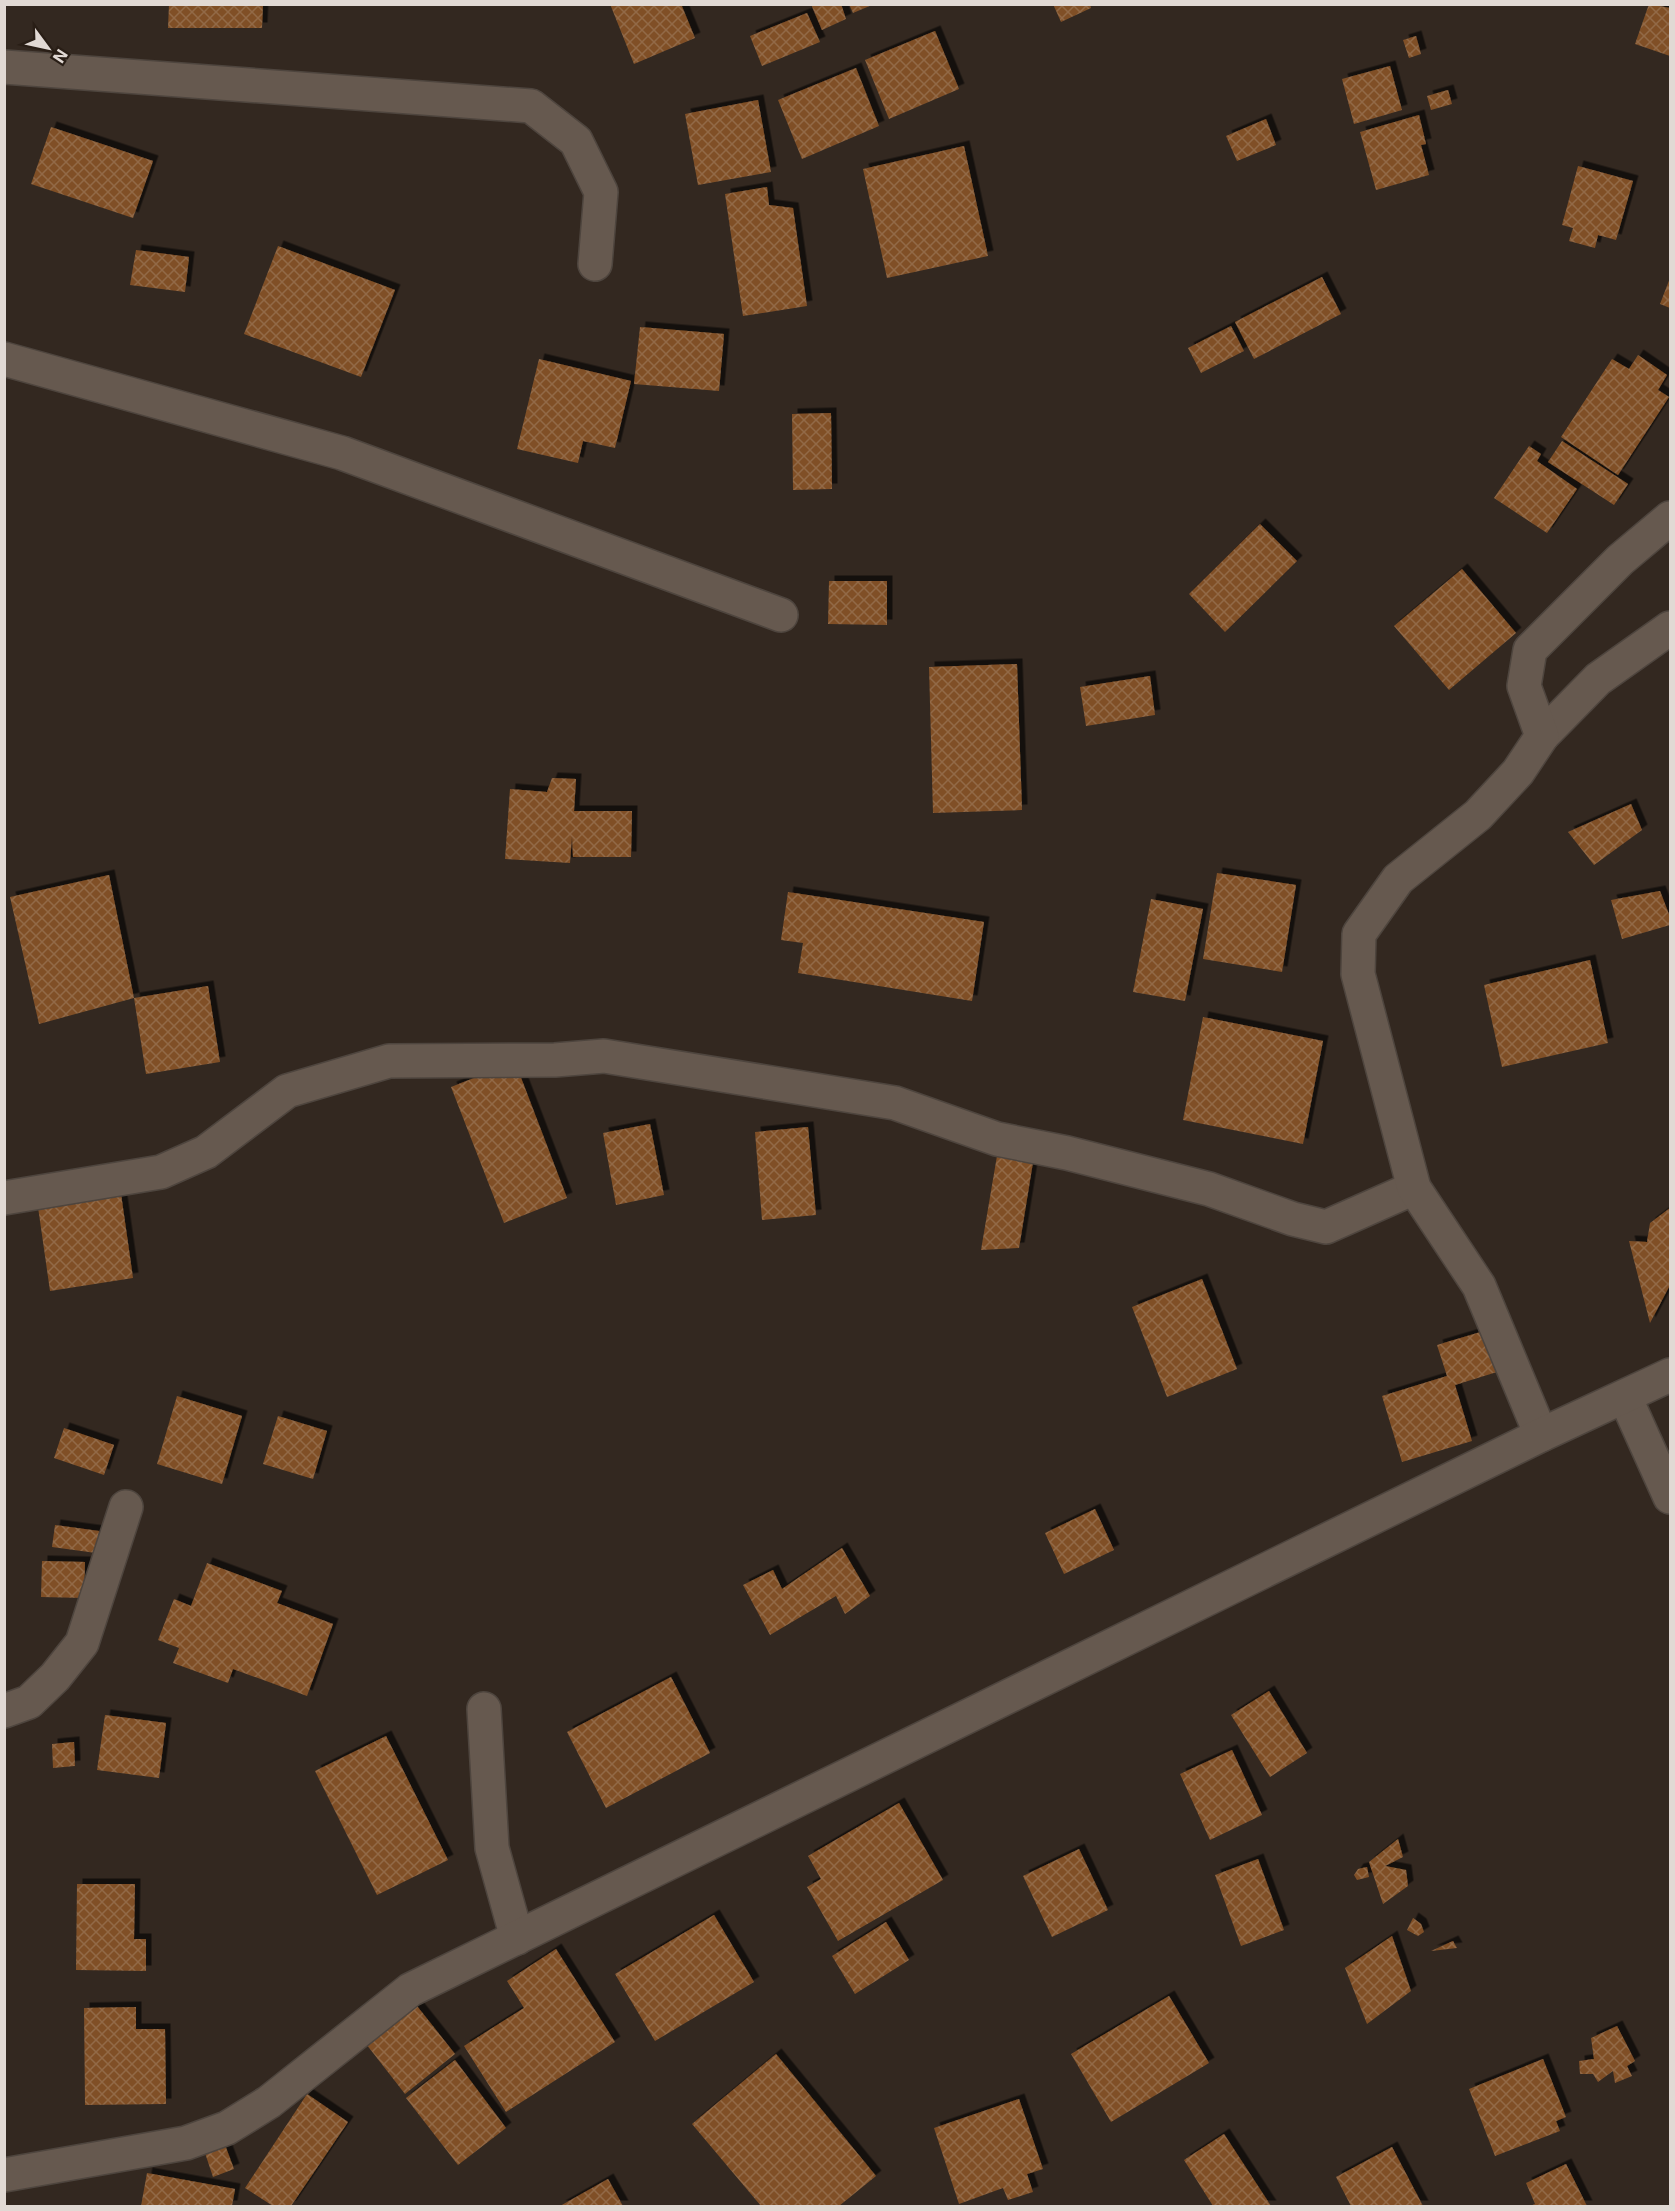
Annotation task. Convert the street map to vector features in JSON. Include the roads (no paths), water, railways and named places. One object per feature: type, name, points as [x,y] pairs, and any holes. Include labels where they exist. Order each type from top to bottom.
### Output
[{"type":"street","points":[[4,67],[531,106],[576,141],[601,192],[595,264]]},
{"type":"street","points":[[4,359],[342,453],[781,615]]},
{"type":"street","points":[[1542,736],[1524,686],[1530,650],[1620,560],[1671,518]]},
{"type":"street","points":[[1541,1435],[1479,1286],[1414,1188],[1358,974],[1359,934],[1398,879],[1478,815],[1518,772],[1542,736],[1598,678],[1671,628]]},
{"type":"street","points":[[4,1198],[161,1172],[206,1152],[287,1091],[389,1061],[555,1060],[603,1056],[895,1103],[997,1139],[1067,1153],[1209,1189],[1293,1219],[1326,1227],[1414,1188]]},
{"type":"street","points":[[4,2175],[186,2143],[227,2128],[269,2102],[410,1990],[1541,1435],[1671,1375]]},
{"type":"street","points":[[1625,1397],[1671,1497]]},
{"type":"street","points":[[4,1711],[29,1702],[55,1677],[82,1643],[126,1507]]},
{"type":"street","points":[[484,1709],[492,1848],[517,1938]]}]
